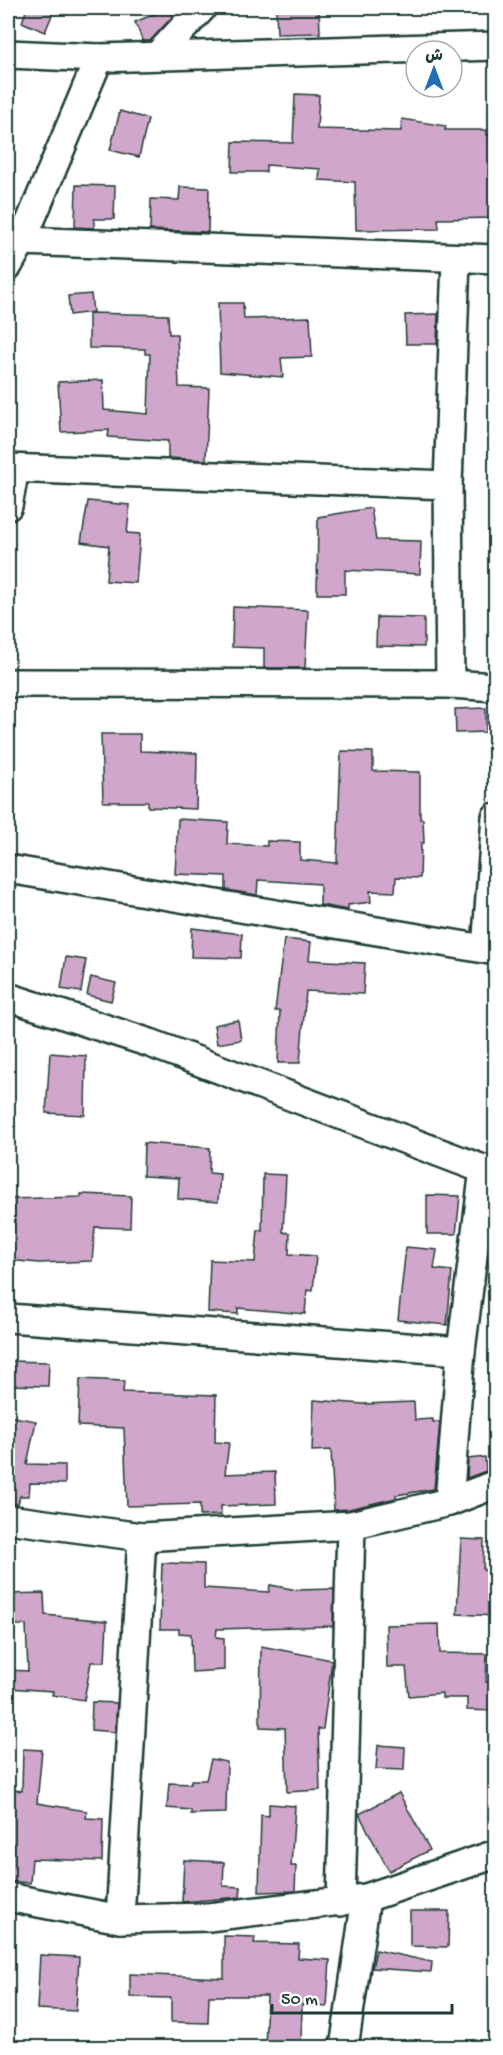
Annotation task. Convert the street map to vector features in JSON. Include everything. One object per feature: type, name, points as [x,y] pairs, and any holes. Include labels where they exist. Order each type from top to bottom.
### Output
[{"type":"street","points":[[157,56],[202,8]]},
{"type":"street","points":[[8,54],[99,58],[495,46]]},
{"type":"street","points":[[8,267],[22,241],[99,58]]},
{"type":"street","points":[[22,241],[495,259]]},
{"type":"street","points":[[450,684],[448,485],[456,259]]},
{"type":"street","points":[[8,506],[11,469],[448,485]]},
{"type":"street","points":[[8,692],[8,683],[450,684],[495,687]]},
{"type":"street","points":[[8,869],[491,950],[495,833]]},
{"type":"street","points":[[8,997],[150,1044],[490,1171],[461,1351],[449,1502]]},
{"type":"street","points":[[8,1318],[461,1351]]},
{"type":"street","points":[[8,1519],[142,1537],[351,1525],[449,1502],[495,1484]]},
{"type":"street","points":[[344,2048],[353,1900],[351,1525]]},
{"type":"street","points":[[120,1919],[142,1537]]},
{"type":"street","points":[[8,1897],[120,1919],[209,1917],[353,1900],[495,1854]]},
{"type":"building","points":[[27,8],[55,8],[45,32],[22,22]]},
{"type":"building","points":[[169,8],[173,16],[150,41],[143,41],[135,22]]},
{"type":"building","points":[[276,8],[319,8],[320,33],[277,34]]},
{"type":"building","points":[[295,94],[319,95],[317,129],[401,131],[402,119],[446,126],[445,130],[487,130],[487,135],[495,135],[495,218],[438,219],[439,229],[356,230],[355,182],[319,180],[320,169],[266,165],[266,172],[232,172],[233,142],[293,143]]},
{"type":"building","points":[[120,111],[148,119],[139,157],[110,150]]},
{"type":"building","points":[[76,185],[115,186],[114,219],[94,219],[94,228],[75,227]]},
{"type":"building","points":[[180,187],[209,188],[208,232],[150,230],[151,199],[179,200]]},
{"type":"building","points":[[91,294],[93,312],[70,315],[68,296]]},
{"type":"building","points":[[218,303],[243,303],[244,319],[310,317],[312,357],[281,358],[283,377],[220,372]]},
{"type":"building","points":[[89,313],[168,315],[169,334],[177,334],[179,387],[209,388],[206,460],[168,458],[168,441],[108,437],[109,430],[61,432],[58,382],[103,380],[104,410],[148,414],[150,354],[145,354],[145,349],[89,348]]},
{"type":"building","points":[[438,314],[437,344],[406,344],[405,315]]},
{"type":"building","points":[[88,501],[130,505],[127,533],[140,534],[136,583],[106,581],[109,546],[81,542]]},
{"type":"building","points":[[371,508],[376,540],[421,541],[420,574],[345,570],[345,594],[317,594],[318,517]]},
{"type":"building","points":[[233,607],[308,610],[305,668],[264,668],[264,648],[232,647]]},
{"type":"building","points":[[377,617],[424,618],[424,647],[376,646]]},
{"type":"building","points":[[486,708],[486,732],[456,733],[455,709]]},
{"type":"building","points":[[101,734],[140,734],[140,751],[197,753],[196,809],[148,807],[148,802],[103,802]]},
{"type":"building","points":[[341,751],[373,752],[373,771],[420,772],[420,819],[423,819],[424,843],[421,843],[420,878],[396,877],[395,892],[370,891],[371,902],[348,905],[348,910],[320,905],[320,884],[258,880],[257,895],[226,890],[226,876],[175,874],[178,819],[228,822],[227,844],[267,846],[267,841],[300,842],[300,860],[337,863]]},
{"type":"building","points":[[192,928],[242,934],[241,958],[191,957]]},
{"type":"building","points":[[284,939],[311,942],[309,960],[365,963],[363,994],[306,991],[300,1063],[278,1063],[280,1011],[275,1011]]},
{"type":"building","points":[[66,957],[86,960],[81,992],[61,989]]},
{"type":"building","points":[[91,977],[116,983],[111,1001],[87,995]]},
{"type":"building","points":[[238,1020],[241,1040],[217,1044],[214,1025]]},
{"type":"building","points":[[50,1053],[86,1056],[85,1115],[46,1113]]},
{"type":"building","points":[[144,1143],[210,1148],[209,1173],[220,1174],[218,1202],[178,1199],[179,1178],[143,1176]]},
{"type":"building","points":[[263,1174],[286,1175],[283,1232],[290,1233],[289,1254],[316,1256],[313,1291],[307,1290],[305,1314],[238,1308],[238,1314],[208,1312],[210,1260],[255,1262],[258,1230],[262,1231]]},
{"type":"building","points":[[81,1194],[131,1196],[130,1228],[95,1227],[92,1261],[39,1263],[8,1260],[8,1199],[81,1197]]},
{"type":"building","points":[[427,1195],[460,1196],[456,1234],[427,1234]]},
{"type":"building","points":[[406,1247],[437,1250],[434,1269],[452,1271],[447,1325],[398,1320]]},
{"type":"building","points":[[8,1361],[49,1362],[48,1386],[8,1385]]},
{"type":"building","points":[[80,1379],[124,1381],[123,1392],[216,1395],[215,1442],[229,1443],[225,1474],[275,1472],[276,1504],[221,1506],[221,1515],[200,1516],[200,1504],[127,1506],[124,1428],[78,1426]]},
{"type":"building","points":[[314,1400],[363,1404],[414,1402],[415,1420],[433,1419],[433,1422],[440,1422],[434,1489],[396,1495],[396,1498],[349,1509],[334,1510],[331,1450],[312,1451]]},
{"type":"building","points":[[8,1416],[36,1421],[27,1464],[65,1465],[65,1484],[30,1483],[29,1496],[20,1496],[18,1504],[8,1504]]},
{"type":"building","points":[[485,1457],[486,1471],[467,1478],[468,1459]]},
{"type":"building","points":[[461,1539],[484,1540],[483,1570],[495,1571],[495,1616],[457,1614]]},
{"type":"building","points":[[162,1563],[204,1564],[204,1588],[269,1592],[270,1585],[297,1590],[334,1589],[333,1626],[217,1629],[216,1637],[224,1638],[224,1670],[192,1672],[191,1634],[179,1633],[179,1629],[160,1629]]},
{"type":"building","points":[[44,1593],[45,1615],[107,1621],[105,1662],[91,1662],[84,1700],[52,1695],[53,1691],[8,1688],[8,1670],[28,1671],[26,1625],[9,1625],[8,1594]]},
{"type":"building","points":[[439,1624],[440,1653],[487,1654],[486,1682],[495,1682],[495,1711],[467,1710],[467,1698],[442,1698],[442,1693],[409,1696],[406,1667],[387,1667],[386,1625]]},
{"type":"building","points":[[261,1646],[332,1660],[323,1729],[318,1729],[320,1790],[287,1792],[285,1728],[260,1727]]},
{"type":"building","points":[[92,1702],[117,1703],[115,1732],[91,1730]]},
{"type":"building","points":[[378,1745],[405,1747],[404,1770],[376,1769]]},
{"type":"building","points":[[23,1749],[42,1750],[37,1803],[87,1811],[86,1818],[103,1819],[102,1861],[32,1859],[30,1883],[8,1881],[8,1789],[22,1791]]},
{"type":"building","points":[[211,1759],[227,1762],[226,1813],[191,1814],[191,1810],[167,1808],[169,1783],[191,1784],[191,1780],[206,1780]]},
{"type":"building","points":[[399,1793],[430,1850],[389,1871],[359,1814]]},
{"type":"building","points":[[269,1804],[295,1806],[291,1866],[296,1866],[295,1891],[259,1892],[261,1815],[269,1816]]},
{"type":"building","points":[[184,1860],[224,1862],[223,1886],[241,1887],[240,1897],[182,1902]]},
{"type":"building","points":[[410,1911],[449,1911],[448,1947],[410,1946]]},
{"type":"building","points":[[224,1936],[255,1937],[254,1943],[299,1944],[298,1958],[330,1960],[327,2007],[302,2005],[301,2048],[265,2048],[267,1996],[209,1996],[208,2023],[171,2022],[171,1998],[130,1997],[130,1974],[224,1978]]},
{"type":"building","points":[[376,1950],[432,1962],[431,1972],[372,1968]]},
{"type":"building","points":[[40,1955],[79,1957],[76,2011],[37,2009]]}]
